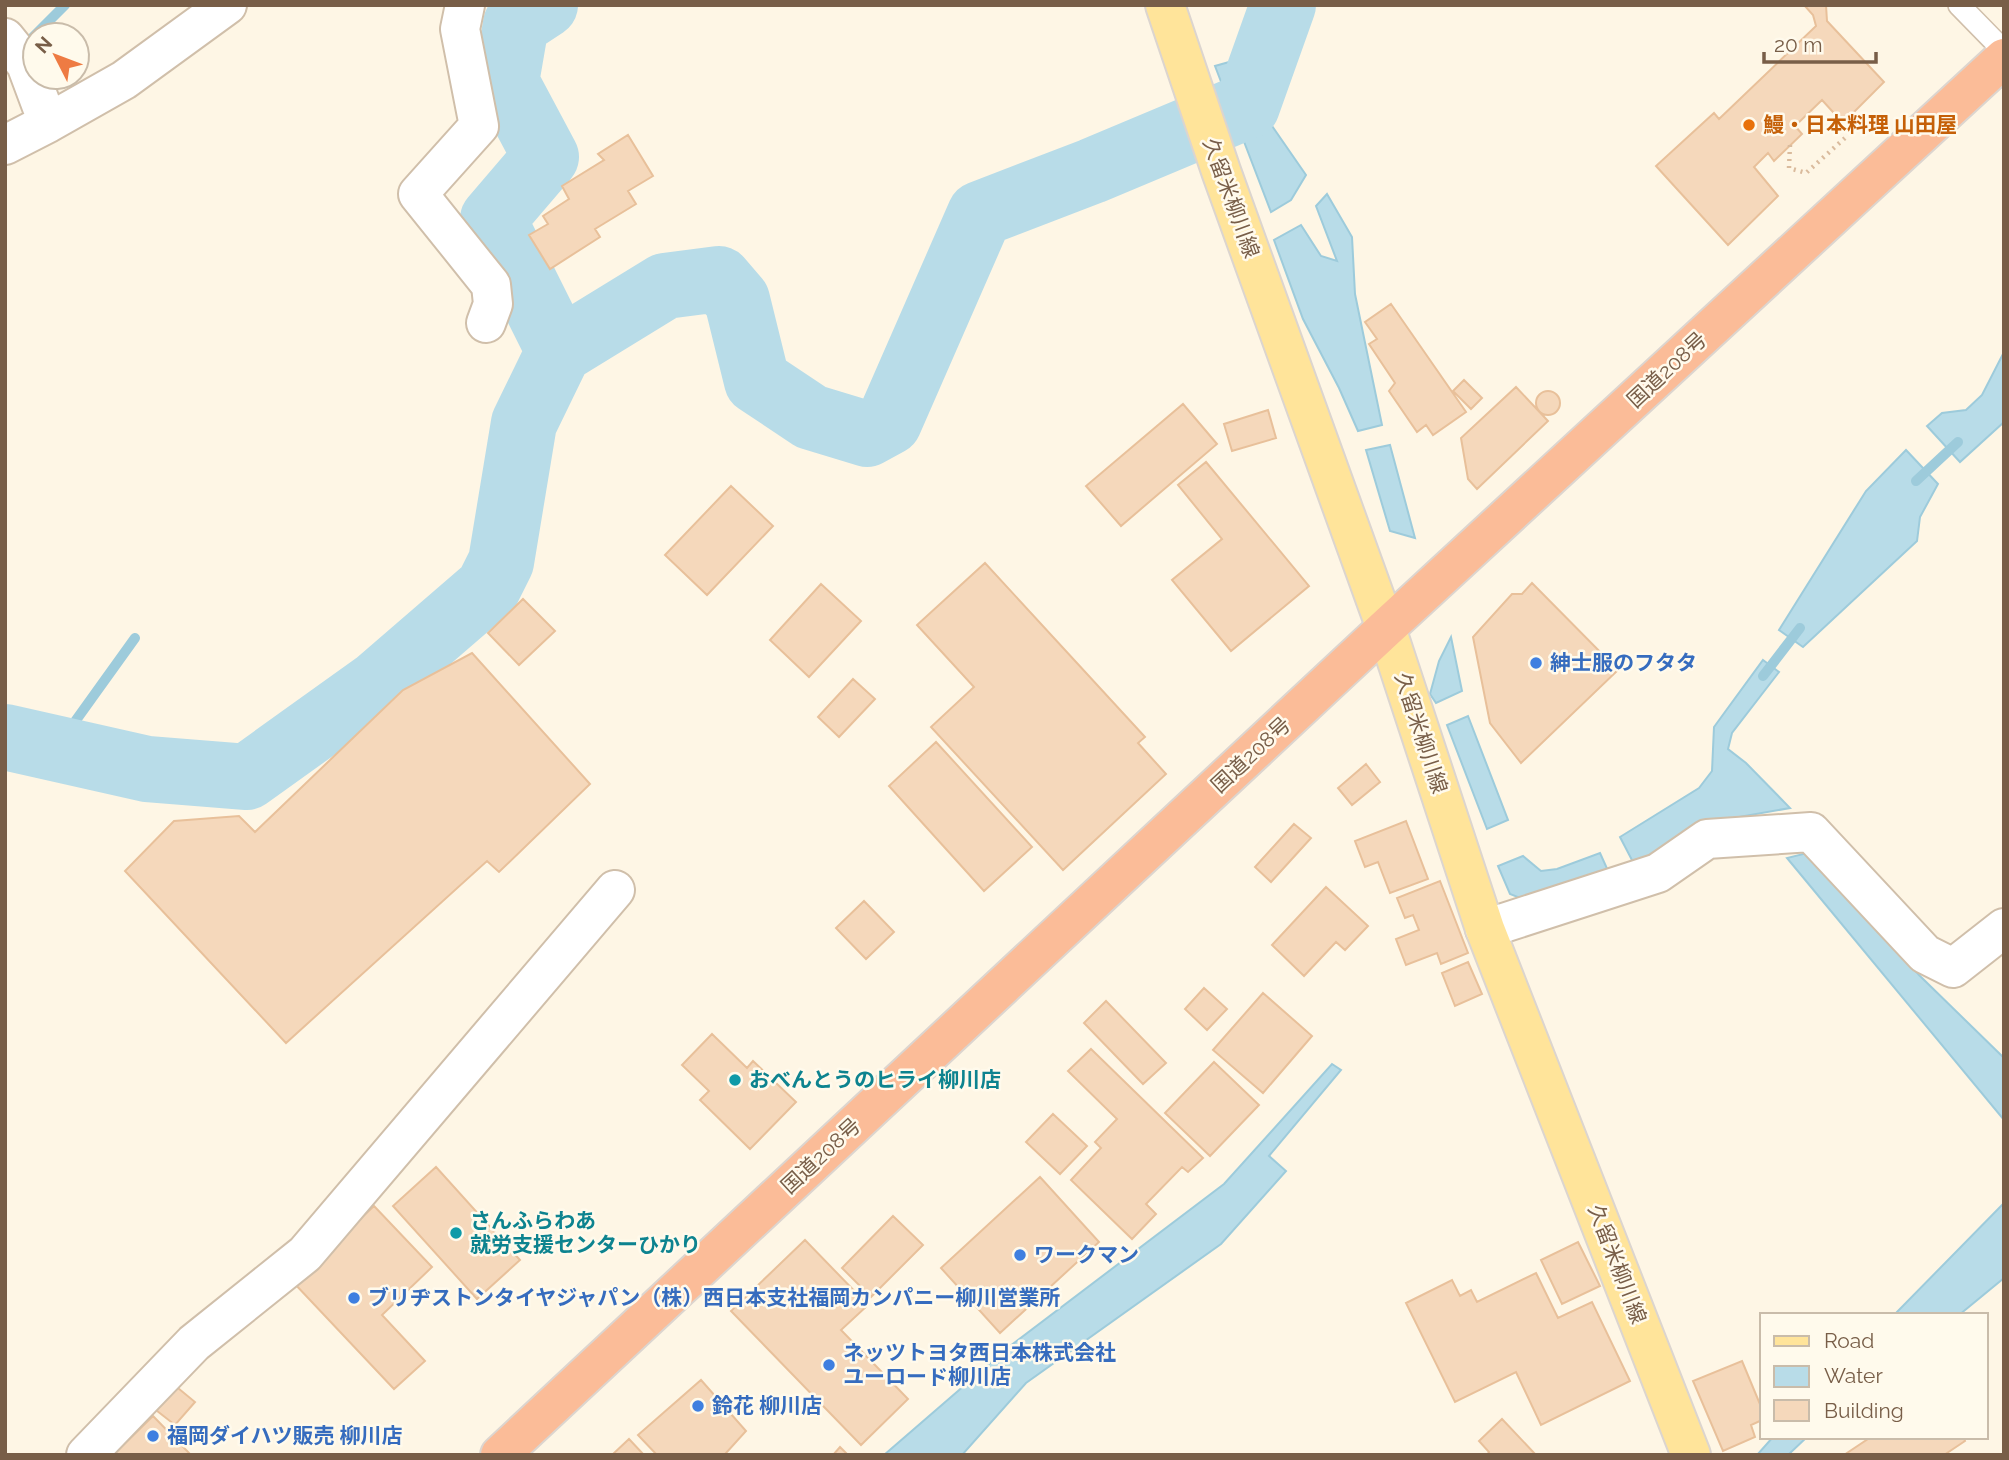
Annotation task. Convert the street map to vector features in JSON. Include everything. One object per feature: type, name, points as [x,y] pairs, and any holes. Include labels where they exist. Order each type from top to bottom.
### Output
[{"type":"highway","name":"国道208号","points":[[500,1455],[1386,628],[2004,58]]},
{"type":"main road","name":"久留米柳川線","points":[[1166,5],[1221,171],[1386,628],[1485,929],[1691,1455]]},
{"type":"street","points":[[5,145],[124,80],[227,5]]},
{"type":"street","points":[[465,5],[460,29],[479,126],[418,194],[491,285],[493,304],[486,323]]},
{"type":"street","points":[[5,38],[26,64],[48,123]]},
{"type":"street","points":[[1485,929],[1658,873],[1707,839],[1811,832],[1925,954],[1953,968],[2004,928]]},
{"type":"street","points":[[86,1455],[194,1343],[305,1254],[615,890]]},
{"type":"lane","points":[[1959,5],[2004,51]]},
{"type":"path","points":[[1790,145],[1789,168],[1806,173],[1845,138]]},
{"type":"water","points":[[1265,5],[1311,5],[1270,123],[1306,175],[1291,200],[1271,212],[1215,66],[1247,57]]},
{"type":"water","points":[[1327,194],[1352,237],[1355,294],[1382,425],[1358,431],[1303,319],[1274,240],[1301,225],[1321,256],[1337,261],[1316,206]]},
{"type":"water","points":[[2004,352],[2004,422],[1960,462],[1927,426],[1942,413],[1966,410],[1982,395]]},
{"type":"water","points":[[1390,445],[1415,538],[1390,531],[1366,450]]},
{"type":"water","points":[[1906,450],[1938,484],[1920,517],[1917,541],[1803,647],[1779,630],[1866,491]]},
{"type":"water","points":[[1451,637],[1462,691],[1436,703],[1430,694],[1439,661]]},
{"type":"water","points":[[1763,660],[1779,672],[1732,733],[1728,749],[1746,763],[1790,808],[1728,819],[1634,864],[1620,837],[1699,788],[1712,771],[1714,727]]},
{"type":"water","points":[[1468,716],[1508,820],[1487,829],[1447,725]]},
{"type":"water","points":[[1815,851],[1919,975],[2004,1058],[2004,1120],[1787,858]]},
{"type":"water","points":[[1600,853],[1609,873],[1538,905],[1510,894],[1498,866],[1523,856],[1541,871],[1557,869]]},
{"type":"water","points":[[1332,1064],[1341,1070],[1269,1156],[1286,1171],[1221,1244],[1026,1383],[962,1455],[884,1455],[1010,1346],[1224,1184]]},
{"type":"water","points":[[2004,1203],[2004,1278],[1961,1313],[1896,1313]]},
{"type":"water","points":[[1771,1439],[1805,1439],[1788,1455],[1757,1455]]},
{"type":"building","name":"鰻・日本料理 山田屋","points":[[1804,5],[1826,5],[1827,21],[1884,82],[1843,123],[1822,100],[1795,126],[1802,134],[1774,161],[1768,153],[1754,167],[1778,196],[1728,245],[1656,166],[1714,113],[1719,119],[1816,26],[1813,15]]},
{"type":"building","points":[[628,135],[653,176],[628,191],[636,204],[595,229],[600,237],[550,269],[529,235],[548,224],[543,216],[569,199],[562,186],[604,160],[598,154]]},
{"type":"building","points":[[1391,304],[1466,412],[1433,435],[1426,425],[1417,432],[1389,391],[1395,383],[1369,344],[1377,339],[1365,322]]},
{"type":"building","points":[[1464,380],[1482,398],[1471,409],[1453,391]]},
{"type":"building","points":[[1516,387],[1548,421],[1477,489],[1468,479],[1461,438]]},
{"type":"building","points":[[1548,391],[1559,398],[1560,403],[1553,414],[1548,415],[1537,408],[1536,403],[1543,392]]},
{"type":"building","points":[[1183,404],[1217,444],[1121,526],[1086,486]]},
{"type":"building","points":[[1268,410],[1276,438],[1232,451],[1224,424]]},
{"type":"building","points":[[1206,462],[1309,586],[1231,651],[1172,580],[1222,539],[1178,485]]},
{"type":"building","points":[[731,486],[773,526],[707,595],[665,555]]},
{"type":"building","points":[[985,563],[1145,737],[1138,743],[1166,774],[1063,870],[931,727],[974,687],[917,625]]},
{"type":"building","points":[[1532,583],[1618,670],[1521,763],[1490,723],[1473,637],[1512,594],[1522,594]]},
{"type":"building","points":[[821,584],[861,621],[809,677],[770,640]]},
{"type":"building","points":[[523,599],[555,631],[519,665],[488,633]]},
{"type":"building","points":[[472,653],[590,784],[499,872],[487,861],[286,1043],[125,871],[174,821],[239,816],[255,832],[403,690]]},
{"type":"building","points":[[853,679],[875,699],[839,737],[818,717]]},
{"type":"building","points":[[936,742],[1032,847],[984,891],[889,786]]},
{"type":"building","points":[[1366,764],[1380,782],[1352,805],[1338,788]]},
{"type":"building","points":[[1406,821],[1428,879],[1390,893],[1378,862],[1365,867],[1355,841]]},
{"type":"building","points":[[1294,824],[1311,838],[1271,882],[1255,867]]},
{"type":"building","points":[[1440,881],[1468,953],[1441,964],[1437,953],[1406,965],[1396,939],[1419,930],[1413,915],[1405,918],[1397,898]]},
{"type":"building","points":[[1326,887],[1368,926],[1345,950],[1336,942],[1304,976],[1272,945]]},
{"type":"building","points":[[864,901],[894,932],[866,959],[836,928]]},
{"type":"building","points":[[1468,962],[1482,994],[1455,1006],[1442,973]]},
{"type":"building","points":[[1204,988],[1227,1009],[1207,1030],[1185,1009]]},
{"type":"building","points":[[1263,993],[1312,1036],[1263,1093],[1213,1050]]},
{"type":"building","points":[[1106,1001],[1166,1063],[1143,1084],[1084,1023]]},
{"type":"building","name":"おべんとうのヒライ柳川店","points":[[712,1034],[747,1068],[753,1061],[796,1102],[750,1149],[700,1100],[709,1091],[682,1065]]},
{"type":"building","points":[[1091,1049],[1203,1158],[1188,1172],[1182,1167],[1146,1204],[1156,1214],[1132,1239],[1071,1180],[1101,1148],[1095,1142],[1117,1119],[1068,1071]]},
{"type":"building","points":[[1214,1062],[1259,1105],[1210,1156],[1165,1113]]},
{"type":"building","points":[[1053,1114],[1087,1146],[1060,1174],[1026,1142]]},
{"type":"building","name":"さんふらわあ 就労支援センターひかり","points":[[436,1167],[520,1260],[477,1299],[393,1206]]},
{"type":"building","name":"ワークマン","points":[[1040,1177],[1099,1242],[1000,1333],[941,1268]]},
{"type":"building","name":"ブリヂストンタイヤジャパン（株）西日本支社福岡カンパニー柳川営業所","points":[[374,1206],[432,1267],[382,1315],[425,1361],[394,1389],[293,1282]]},
{"type":"building","points":[[893,1216],[923,1245],[871,1297],[842,1268]]},
{"type":"building","name":"ネッツトヨタ西日本株式会社 ユーロード柳川店","points":[[805,1240],[868,1305],[841,1330],[908,1399],[861,1445],[731,1311]]},
{"type":"building","points":[[1578,1242],[1600,1286],[1562,1304],[1541,1260]]},
{"type":"building","points":[[1536,1273],[1558,1318],[1592,1302],[1630,1381],[1541,1425],[1516,1372],[1455,1402],[1406,1303],[1452,1280],[1460,1296],[1471,1290],[1477,1302]]},
{"type":"building","points":[[1742,1361],[1760,1404],[1760,1421],[1751,1425],[1755,1437],[1723,1451],[1693,1381]]},
{"type":"building","points":[[167,1379],[195,1402],[175,1425],[147,1403]]},
{"type":"building","name":"鈴花 柳川店","points":[[701,1380],[746,1431],[726,1453],[728,1455],[657,1455],[638,1435]]},
{"type":"building","name":"福岡ダイハツ販売 柳川店","points":[[153,1416],[191,1455],[113,1455]]},
{"type":"building","points":[[1502,1419],[1536,1455],[1487,1455],[1489,1452],[1479,1441]]},
{"type":"building","points":[[629,1439],[644,1455],[612,1455]]},
{"type":"building","points":[[1868,1439],[1965,1441],[1944,1455],[1844,1455]]},
{"type":"building","points":[[840,1447],[848,1455],[833,1455]]},
{"type":"waterway","points":[[49,21],[65,5]]},
{"type":"waterway","points":[[545,5],[516,24],[506,82],[546,157],[493,219],[559,351]]},
{"type":"waterway","points":[[5,737],[147,769],[247,777],[378,683],[488,588],[501,562],[524,423],[559,351],[665,286],[719,279],[737,300],[757,381],[811,417],[867,434],[889,422],[980,214],[1092,171],[1247,106],[1283,5]]},
{"type":"waterway","points":[[1916,481],[1958,442]]},
{"type":"waterway","points":[[1763,676],[1800,628]]},
{"type":"waterway","points":[[56,748],[135,638]]},
{"type":"place","name":"鰻・日本料理 山田屋","points":[[1749,125]]},
{"type":"place","name":"紳士服のフタタ","points":[[1536,663]]},
{"type":"place","name":"おべんとうのヒライ柳川店","points":[[735,1080]]},
{"type":"place","name":"さんふらわあ 就労支援センターひかり","points":[[456,1233]]},
{"type":"place","name":"ワークマン","points":[[1020,1255]]},
{"type":"place","name":"ブリヂストンタイヤジャパン（株）西日本支社福岡カンパニー柳川営業所","points":[[354,1298]]},
{"type":"place","name":"ネッツトヨタ西日本株式会社 ユーロード柳川店","points":[[829,1365]]},
{"type":"place","name":"鈴花 柳川店","points":[[698,1406]]},
{"type":"place","name":"福岡ダイハツ販売 柳川店","points":[[153,1436]]}]
